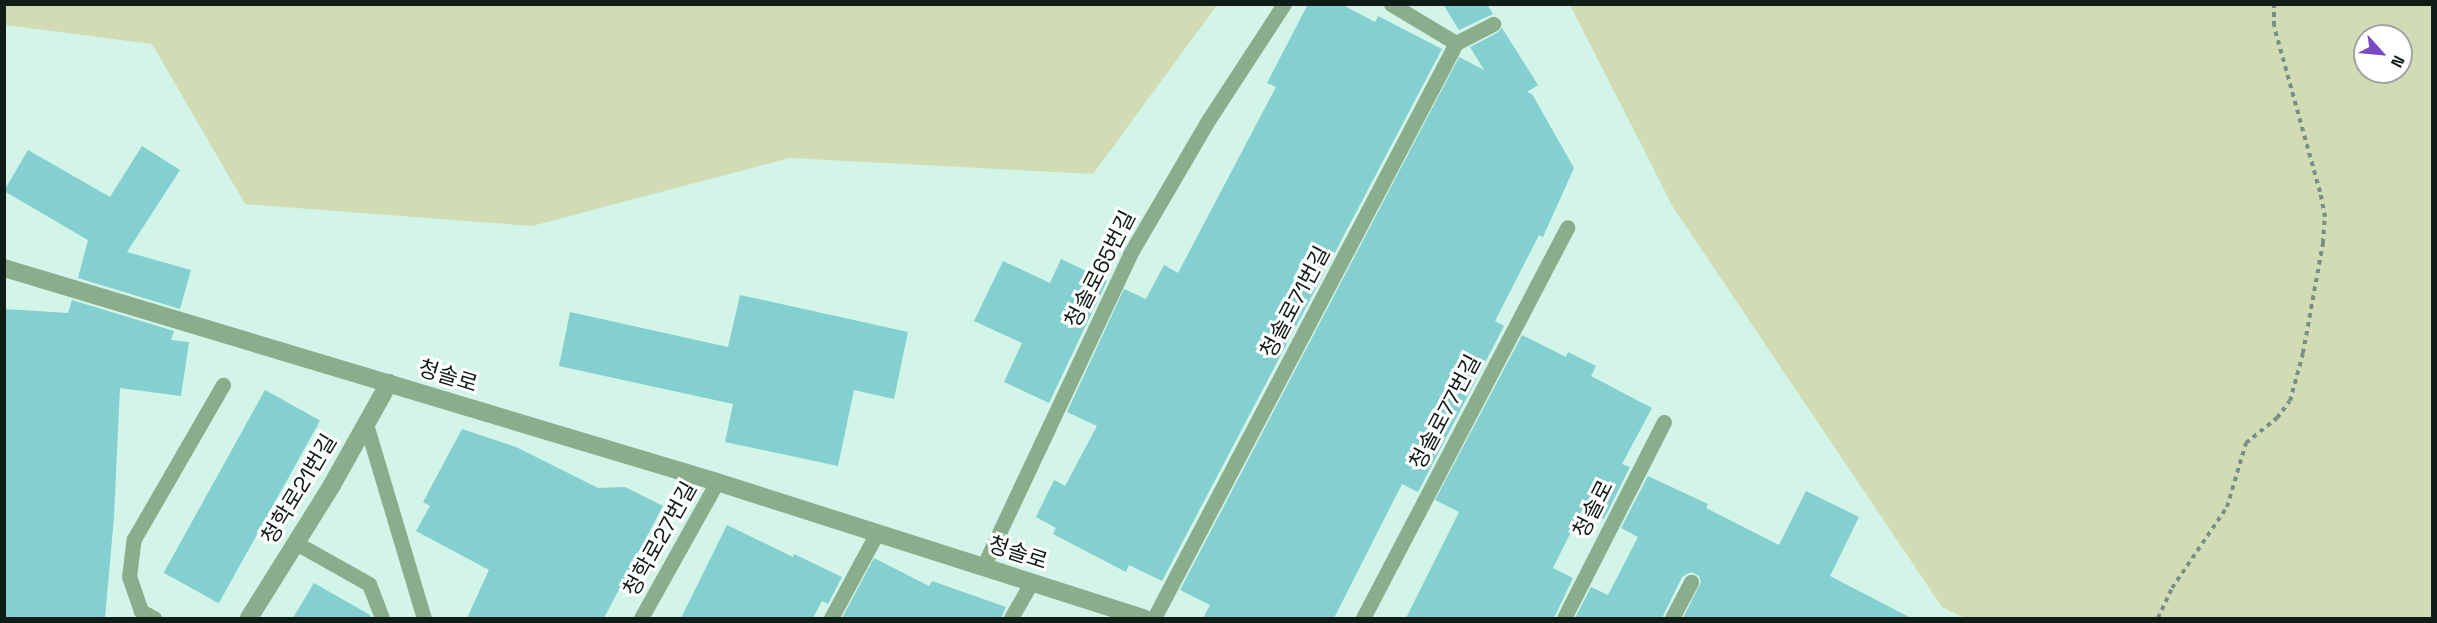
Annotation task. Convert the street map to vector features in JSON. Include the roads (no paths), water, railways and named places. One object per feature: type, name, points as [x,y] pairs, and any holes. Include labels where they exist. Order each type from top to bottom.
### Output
[{"type":"street","name":"청솔로","points":[[4,268],[717,482],[1144,618]]},
{"type":"street","name":"청학로21번길","points":[[249,618],[296,543],[389,383]]},
{"type":"lane","name":"청솔로65번길","points":[[983,567],[1130,254],[1209,119],[1284,4]]},
{"type":"lane","points":[[1391,4],[1456,43],[1492,24]]},
{"type":"lane","name":"청솔로71번길","points":[[1154,618],[1456,43]]},
{"type":"lane","name":"청솔로77번길","points":[[1363,618],[1567,227]]},
{"type":"lane","points":[[154,618],[141,611],[129,577],[134,539],[223,385]]},
{"type":"lane","name":"청솔로","points":[[1564,618],[1664,422]]},
{"type":"lane","points":[[366,424],[424,618]]},
{"type":"lane","name":"청학로27번길","points":[[641,618],[717,482]]},
{"type":"lane","points":[[831,618],[877,533]]},
{"type":"lane","points":[[296,543],[369,584],[382,618]]},
{"type":"lane","points":[[1672,618],[1691,582]]},
{"type":"lane","points":[[1011,618],[1031,583]]}]
